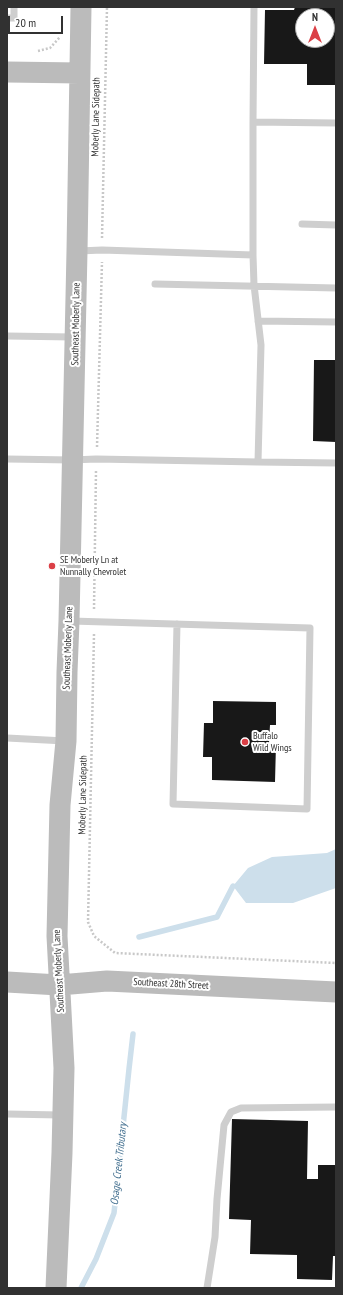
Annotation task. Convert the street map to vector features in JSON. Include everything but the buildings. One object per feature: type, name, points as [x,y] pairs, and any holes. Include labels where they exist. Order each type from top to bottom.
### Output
[{"type":"street","name":"Southeast Moberly Lane","points":[[56,1288],[63,1115],[63,1061],[57,936],[60,813],[66,741],[81,7]]},
{"type":"street","points":[[7,72],[80,73]]},
{"type":"street","name":"Southeast 28th Street","points":[[7,982],[59,985],[107,981],[336,992]]},
{"type":"lane","points":[[7,18],[14,18],[14,7]]},
{"type":"lane","points":[[254,7],[253,255],[254,285],[261,344],[258,462]]},
{"type":"lane","points":[[253,122],[336,123]]},
{"type":"lane","points":[[302,224],[336,225]]},
{"type":"lane","points":[[77,251],[102,250],[253,255]]},
{"type":"lane","points":[[155,284],[336,288]]},
{"type":"lane","points":[[258,321],[336,322]]},
{"type":"lane","points":[[7,336],[75,337]]},
{"type":"lane","points":[[7,459],[336,463]]},
{"type":"lane","points":[[69,621],[177,624],[310,628],[307,809],[173,804],[177,624]]},
{"type":"lane","points":[[7,738],[66,741]]},
{"type":"lane","points":[[207,1288],[216,1237],[217,1199],[224,1125],[231,1112],[241,1108],[336,1107]]},
{"type":"lane","points":[[7,1114],[63,1115]]},
{"type":"path","name":"Moberly Lane Sidepath","points":[[102,227],[107,7]]},
{"type":"path","points":[[30,51],[38,52],[50,48],[60,38],[61,33]]},
{"type":"path","points":[[98,438],[101,277]]},
{"type":"path","points":[[94,605],[96,481]]},
{"type":"path","name":"Moberly Lane Sidepath","points":[[94,654],[88,922],[94,936],[115,953],[336,963]]},
{"type":"water","points":[[336,849],[336,888],[293,903],[246,903],[233,886],[248,868],[272,857],[327,853]]},
{"type":"waterway","name":"Osage Creek Tributary","points":[[139,937],[217,917],[233,886]]},
{"type":"waterway","name":"Osage Creek Tributary","points":[[81,1288],[96,1259],[114,1213],[133,1034]]},
{"type":"place","name":"SE Moberly Ln at Nunnally Chevrolet","points":[[52,566]]},
{"type":"place","name":"Buffalo Wild Wings","points":[[245,742]]}]
